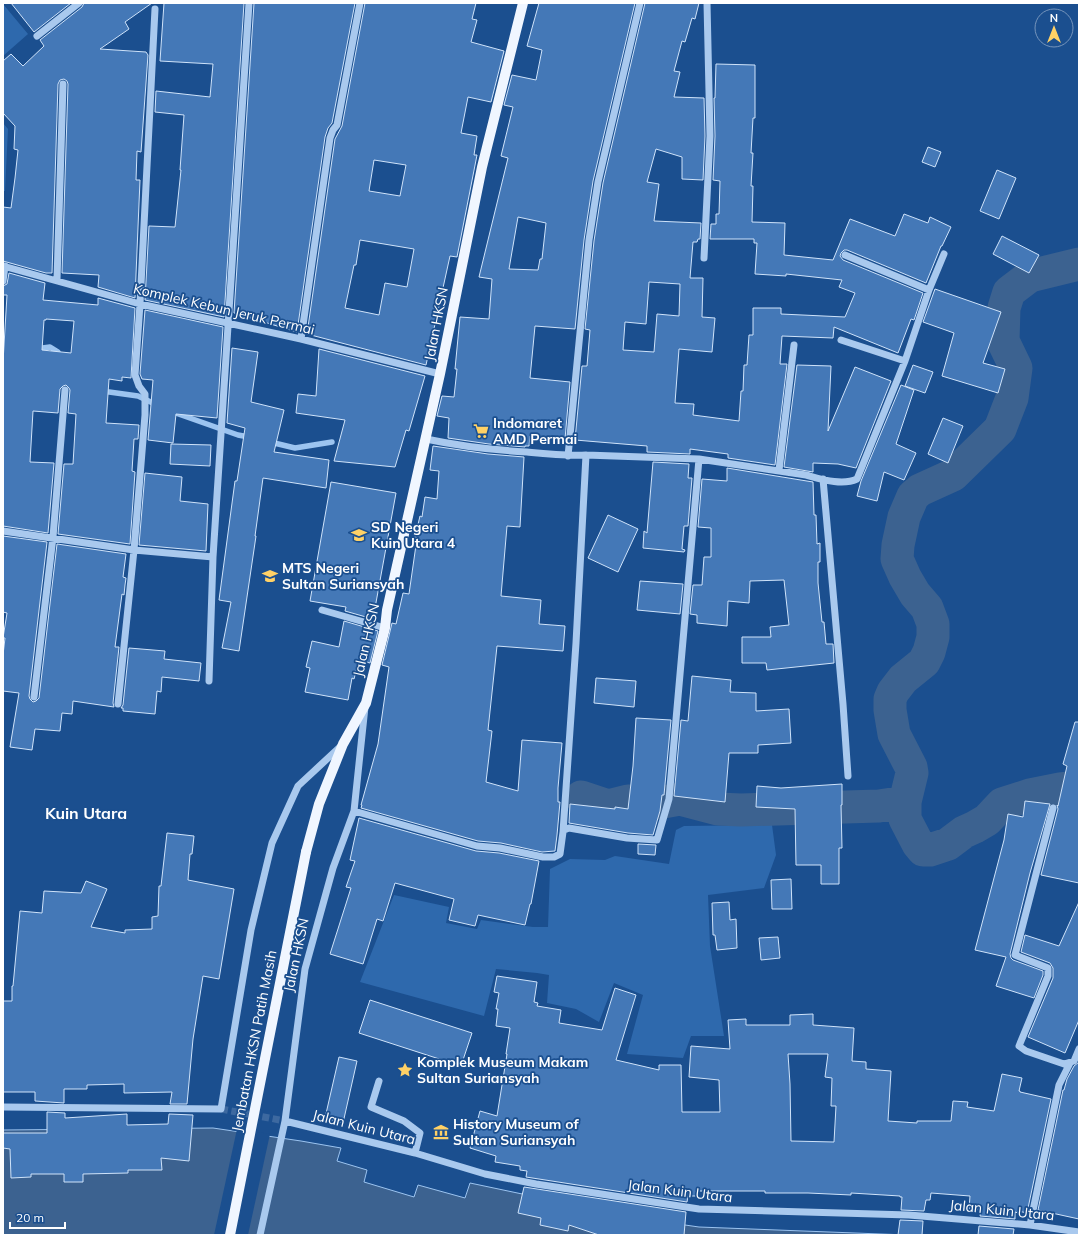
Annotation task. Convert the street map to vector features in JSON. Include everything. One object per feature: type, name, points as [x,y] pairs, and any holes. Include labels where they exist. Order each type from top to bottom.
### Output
[{"type":"main road","name":"Jalan HKSN","points":[[366,703],[385,628],[387,610],[426,439],[482,167],[523,3]]},
{"type":"main road","name":"Jembatan HKSN Patih Masih","points":[[230,1235],[306,852],[319,804],[343,744],[366,703]]},
{"type":"street","points":[[37,36],[79,3]]},
{"type":"street","points":[[209,681],[213,557],[249,3]]},
{"type":"street","points":[[301,339],[330,138],[337,125],[360,3]]},
{"type":"street","points":[[568,456],[589,240],[598,182],[640,3]]},
{"type":"street","points":[[704,258],[710,136],[707,3]]},
{"type":"street","points":[[118,704],[134,550],[145,398],[135,375],[155,9]]},
{"type":"street","points":[[57,280],[63,84]]},
{"type":"street","points":[[426,439],[448,444],[496,450],[568,456],[586,455],[699,460],[779,470],[823,479],[846,482],[852,481],[857,479],[905,361],[929,290],[944,254]]},
{"type":"street","points":[[846,255],[929,290]]},
{"type":"street","points":[[3,281],[4,266]]},
{"type":"street","name":"Komplek Kebun Jeruk Permai","points":[[4,266],[140,304],[301,339],[440,374]]},
{"type":"street","points":[[841,340],[905,361]]},
{"type":"street","points":[[779,470],[794,345]]},
{"type":"street","points":[[34,697],[53,537],[65,390]]},
{"type":"street","points":[[354,811],[477,846],[500,848],[543,857],[554,857],[560,854],[563,832],[576,643],[586,455]]},
{"type":"street","points":[[563,832],[569,828],[655,841],[659,837],[669,799],[699,460]]},
{"type":"street","points":[[823,479],[848,776]]},
{"type":"street","points":[[3,531],[53,537],[134,550],[213,557]]},
{"type":"street","points":[[322,610],[385,628]]},
{"type":"street","name":"Jalan HKSN","points":[[260,1235],[285,1120],[305,969],[333,868],[354,811],[366,703]]},
{"type":"street","points":[[3,1107],[221,1109],[251,930],[272,843],[298,786],[343,744]]},
{"type":"street","points":[[1053,808],[1015,955],[1048,968],[1048,976],[1019,1046],[1026,1051],[1061,1064],[1070,1063]]},
{"type":"street","points":[[1030,1225],[1059,1085],[1070,1063],[1074,1061],[1079,1049]]},
{"type":"street","points":[[379,1081],[372,1107],[404,1120],[420,1133],[415,1153]]},
{"type":"street","name":"Jalan Kuin Utara","points":[[285,1120],[415,1153],[485,1174],[536,1184],[699,1209],[909,1215],[1030,1225],[1079,1232]]},
{"type":"shaded area","points":[[3,4],[28,34],[3,56]]},
{"type":"shaded area","points":[[3,123],[8,129],[5,191],[3,191]]},
{"type":"shaded area","points":[[772,825],[776,855],[764,888],[708,895],[710,946],[724,1036],[691,1036],[683,1058],[627,1054],[643,995],[614,983],[599,1022],[576,1009],[547,1003],[549,975],[496,969],[484,1016],[360,982],[394,895],[449,907],[446,923],[477,929],[481,920],[533,927],[548,927],[550,869],[570,859],[605,860],[615,856],[669,864],[676,830],[684,826]]},
{"type":"shaded area","points":[[213,1128],[341,1148],[337,1161],[367,1170],[364,1182],[414,1197],[418,1185],[465,1198],[470,1183],[636,1218],[699,1227],[907,1235],[3,1235],[3,1130]]},
{"type":"pier","points":[[237,1129],[270,1134],[248,1235],[214,1235]]},
{"type":"building","points":[[11,3],[71,3],[34,32]]},
{"type":"building","points":[[84,3],[152,3],[125,22],[129,29],[100,49],[146,52],[148,55],[141,152],[137,151],[136,180],[140,180],[135,298],[98,287],[99,275],[62,273],[68,84],[64,79],[60,80],[58,84],[52,273],[46,273],[3,261],[3,207],[11,208],[18,150],[14,149],[15,126],[3,113],[3,61],[11,54],[23,66],[44,46],[40,40],[82,7]]},
{"type":"building","points":[[164,3],[244,3],[224,317],[145,300],[149,226],[175,227],[181,170],[184,115],[155,112],[156,91],[210,97],[213,64],[160,61]]},
{"type":"building","points":[[254,3],[355,3],[332,123],[328,128],[325,137],[297,332],[234,313]]},
{"type":"building","points":[[365,3],[476,3],[472,19],[477,20],[471,42],[504,51],[491,102],[468,97],[461,133],[477,136],[474,155],[477,155],[457,257],[450,256],[426,365],[307,334],[335,139],[342,126]],"holes":[[[374,160],[406,165],[400,196],[369,191]],[[360,240],[414,249],[407,287],[385,283],[379,315],[345,308],[354,265],[356,265]]]},
{"type":"building","points":[[539,3],[635,3],[593,181],[584,240],[575,329],[535,326],[530,378],[570,382],[565,439],[530,436],[529,446],[525,447],[448,438],[449,418],[437,416],[442,396],[454,397],[460,317],[489,319],[492,279],[479,277],[508,158],[501,156],[513,107],[504,105],[512,75],[536,80],[542,50],[527,46]],"holes":[[[518,217],[546,223],[542,259],[540,259],[538,270],[509,269]]]},
{"type":"building","points":[[645,3],[699,3],[695,19],[692,18],[685,42],[682,41],[674,71],[680,72],[674,97],[704,98],[705,136],[703,180],[682,179],[682,157],[656,149],[647,182],[659,184],[654,221],[701,223],[700,239],[698,239],[697,242],[693,242],[690,278],[703,278],[702,317],[715,318],[712,352],[679,349],[675,403],[694,404],[693,415],[739,421],[741,391],[743,391],[744,365],[747,365],[749,335],[753,335],[753,308],[781,308],[781,314],[845,317],[855,293],[839,287],[842,280],[786,274],[786,276],[755,274],[757,243],[754,243],[754,239],[710,239],[711,224],[716,224],[716,214],[719,214],[720,181],[713,180],[716,64],[755,65],[755,118],[753,118],[751,153],[753,153],[751,186],[753,186],[752,222],[785,223],[784,255],[833,260],[850,219],[895,236],[904,214],[928,223],[930,217],[951,227],[941,246],[926,283],[847,250],[844,250],[841,253],[840,256],[843,260],[923,293],[914,320],[911,319],[898,353],[834,327],[833,338],[782,336],[780,364],[787,364],[775,465],[728,458],[728,454],[690,449],[690,454],[647,452],[647,446],[575,440],[582,366],[587,366],[590,330],[585,329],[594,241],[603,183]],"holes":[[[649,282],[680,284],[679,316],[657,314],[654,352],[623,350],[625,322],[646,324]]]},
{"type":"building","points":[[928,147],[941,152],[935,167],[922,162]]},
{"type":"building","points":[[997,170],[1016,178],[999,219],[980,211]]},
{"type":"building","points":[[1002,236],[1039,255],[1029,273],[993,254]]},
{"type":"building","points":[[9,273],[45,283],[43,300],[98,305],[98,298],[135,308],[131,378],[122,377],[122,381],[109,379],[106,423],[139,425],[138,439],[134,439],[132,471],[135,472],[130,544],[58,534],[64,464],[73,464],[76,414],[68,413],[70,390],[66,385],[60,389],[58,413],[33,411],[30,462],[54,463],[48,533],[3,526],[3,362],[7,295],[3,295],[3,286],[7,284]],"holes":[[[44,320],[74,321],[71,353],[42,350]]]},
{"type":"building","points":[[935,289],[1001,312],[983,363],[1005,369],[998,393],[942,376],[954,333],[923,322]]},
{"type":"building","points":[[145,310],[223,327],[217,418],[176,414],[173,443],[148,440],[153,380],[142,379],[140,374]]},
{"type":"building","points":[[232,348],[258,352],[251,402],[284,410],[274,452],[329,460],[326,488],[263,478],[239,651],[222,648],[231,602],[219,600],[235,481],[237,481],[245,428],[227,423]]},
{"type":"building","points":[[319,349],[425,376],[409,431],[406,430],[395,467],[334,461],[345,420],[296,413],[298,394],[316,396]]},
{"type":"building","points":[[797,365],[831,366],[828,431],[855,367],[891,381],[856,468],[838,464],[813,463],[813,472],[784,467]]},
{"type":"building","points":[[913,365],[933,372],[925,393],[905,386]]},
{"type":"building","points":[[901,385],[914,390],[896,444],[916,453],[904,480],[884,472],[877,501],[857,496],[861,481]]},
{"type":"building","points":[[943,418],[963,426],[948,463],[928,454]]},
{"type":"building","points":[[171,444],[211,445],[210,466],[170,464]]},
{"type":"building","points":[[433,446],[488,454],[524,457],[520,527],[507,526],[501,596],[541,600],[539,624],[565,626],[563,651],[497,646],[488,730],[492,731],[486,782],[518,791],[522,740],[562,743],[558,788],[558,802],[560,802],[555,851],[542,852],[501,843],[478,841],[361,808],[378,744],[389,667],[382,665],[392,623],[396,624],[403,593],[409,594],[417,538],[415,537],[420,516],[422,517],[425,497],[437,499],[439,471],[430,470]]},
{"type":"building","points":[[653,462],[689,464],[688,478],[692,478],[688,526],[684,526],[682,549],[685,550],[684,552],[643,548],[644,531],[647,533]]},
{"type":"building","points":[[727,468],[813,482],[817,544],[820,543],[818,583],[822,622],[824,622],[826,644],[833,644],[834,663],[767,670],[766,663],[742,663],[742,637],[771,637],[770,627],[789,625],[784,580],[750,581],[749,603],[728,601],[727,626],[697,623],[697,615],[690,614],[693,585],[702,585],[704,557],[711,557],[711,528],[698,527],[702,479],[727,481]]},
{"type":"building","points":[[145,473],[182,477],[180,501],[208,504],[206,551],[139,545]]},
{"type":"building","name":"SD Negeri Kuin Utara 4","points":[[331,482],[396,493],[373,619],[345,611],[346,607],[310,601]]},
{"type":"building","points":[[608,515],[638,529],[618,572],[588,558]]},
{"type":"building","points":[[3,536],[47,542],[29,696],[33,702],[39,698],[57,544],[126,554],[123,577],[126,578],[124,595],[122,594],[115,647],[119,647],[113,703],[114,707],[73,701],[72,714],[62,713],[60,731],[35,729],[32,750],[10,747],[19,693],[3,691],[3,655],[5,638],[3,638],[7,613],[3,612]]},
{"type":"building","points":[[640,581],[683,584],[680,614],[637,610]]},
{"type":"building","points":[[344,621],[378,631],[370,663],[359,660],[354,679],[352,678],[348,700],[305,692],[310,668],[306,667],[312,641],[339,647]]},
{"type":"building","points":[[129,648],[165,651],[164,659],[201,663],[199,681],[162,677],[161,692],[157,691],[155,714],[123,711],[123,708],[121,708],[123,705]]},
{"type":"building","points":[[692,676],[731,680],[730,692],[756,693],[756,711],[789,709],[791,743],[758,745],[758,753],[729,753],[725,802],[674,796],[681,720],[688,721]]},
{"type":"building","points":[[596,678],[636,681],[634,707],[594,703]]},
{"type":"building","points":[[636,718],[671,720],[664,795],[662,795],[660,811],[653,835],[628,833],[569,823],[570,804],[628,809],[633,766]]},
{"type":"building","points":[[1075,722],[1079,722],[1079,883],[1041,875],[1058,809],[1057,805],[1058,806],[1067,766],[1063,764]]},
{"type":"building","points":[[842,784],[842,848],[839,848],[839,884],[821,884],[821,865],[796,865],[795,809],[756,807],[757,786],[781,788]]},
{"type":"building","points":[[1025,801],[1050,804],[1030,873],[1010,954],[1013,960],[1043,971],[1043,975],[1034,998],[996,986],[1006,957],[975,950],[1004,840],[1008,814],[1023,817]]},
{"type":"building","points":[[359,818],[476,851],[499,853],[539,861],[531,904],[525,925],[478,915],[475,926],[449,920],[454,899],[395,883],[383,921],[377,919],[363,964],[330,954],[351,888],[346,887],[355,861],[350,860]]},
{"type":"building","points":[[167,833],[194,836],[192,854],[190,854],[188,880],[234,889],[219,979],[203,976],[193,1039],[187,1104],[170,1104],[172,1092],[124,1093],[124,1084],[87,1085],[87,1089],[64,1089],[64,1103],[35,1101],[35,1092],[3,1092],[3,1001],[12,1001],[12,986],[20,911],[42,913],[44,891],[81,893],[86,881],[107,889],[91,927],[125,933],[125,930],[152,929],[152,917],[158,916],[159,886],[161,886]]},
{"type":"building","points":[[638,844],[656,845],[655,855],[638,854]]},
{"type":"building","points":[[791,879],[792,909],[772,909],[771,880]]},
{"type":"building","points":[[729,902],[730,920],[736,919],[737,948],[717,950],[715,935],[713,935],[712,903]]},
{"type":"building","points":[[1079,902],[1079,1020],[1065,1053],[1028,1037],[1053,978],[1053,968],[1050,963],[1021,952],[1025,935],[1059,946]]},
{"type":"building","points":[[778,937],[780,958],[761,960],[759,938]]},
{"type":"building","points":[[497,976],[537,982],[534,1002],[538,1003],[537,1006],[561,1010],[559,1023],[602,1030],[615,988],[636,995],[616,1060],[659,1070],[659,1065],[681,1065],[682,1112],[720,1112],[719,1080],[689,1077],[691,1046],[730,1049],[728,1020],[746,1019],[746,1025],[790,1025],[790,1015],[813,1014],[813,1025],[854,1028],[852,1061],[866,1062],[866,1069],[891,1071],[888,1121],[917,1123],[917,1121],[951,1121],[953,1101],[968,1102],[967,1107],[994,1111],[1002,1074],[1022,1078],[1020,1092],[1051,1099],[1027,1213],[1018,1211],[1018,1213],[1015,1212],[1015,1219],[980,1216],[981,1210],[969,1209],[970,1196],[931,1193],[930,1200],[926,1200],[924,1211],[901,1210],[902,1197],[900,1196],[851,1193],[851,1195],[765,1193],[765,1191],[696,1191],[697,1196],[688,1196],[687,1202],[526,1177],[527,1171],[520,1170],[520,1166],[495,1162],[496,1156],[470,1148],[480,1111],[497,1116],[507,1054],[510,1028],[496,1026],[498,1009],[496,1009],[499,993],[494,992]],"holes":[[[788,1054],[828,1054],[825,1077],[832,1078],[831,1106],[836,1106],[834,1142],[791,1141]]]},
{"type":"building","points":[[370,1000],[472,1033],[461,1066],[359,1033]]},
{"type":"building","points":[[339,1057],[357,1061],[343,1123],[325,1118]]},
{"type":"building","points":[[1079,1062],[1079,1219],[1038,1210],[1063,1090],[1074,1066]]},
{"type":"building","points":[[47,1112],[65,1113],[65,1118],[127,1114],[127,1125],[168,1124],[169,1114],[193,1115],[189,1161],[161,1158],[162,1170],[128,1170],[128,1173],[83,1174],[83,1182],[64,1182],[64,1174],[31,1174],[31,1177],[11,1178],[10,1149],[3,1148],[3,1133],[47,1133]]},
{"type":"building","points":[[524,1187],[686,1212],[684,1235],[599,1235],[569,1225],[568,1231],[540,1225],[541,1218],[518,1213]]},
{"type":"building","points":[[900,1220],[923,1221],[922,1235],[898,1235]]},
{"type":"building","points":[[979,1226],[1014,1229],[1013,1235],[978,1235]]},
{"type":"waterway","points":[[1079,264],[1030,276],[1009,292],[1004,308],[1003,341],[1016,368],[1012,398],[1000,429],[953,475],[920,490],[913,496],[904,517],[898,545],[897,559],[915,594],[927,608],[933,624],[933,637],[929,652],[924,662],[903,679],[893,692],[890,699],[890,710],[894,734],[911,767],[912,773],[905,802],[905,819],[918,844],[923,850],[930,850],[948,844],[964,832],[987,820],[1002,804],[1030,795],[1079,787]]},
{"type":"waterway","points":[[35,349],[50,347],[58,352],[60,358]]},
{"type":"waterway","points":[[102,391],[138,396],[157,405]]},
{"type":"waterway","points":[[170,411],[238,435],[249,437]]},
{"type":"waterway","points":[[270,442],[295,448],[332,442]]},
{"type":"waterway","points":[[581,797],[608,806],[628,801],[658,803],[680,799],[718,809],[741,810],[879,806],[905,802]]},
{"type":"tunnel","points":[[221,1109],[285,1121]]},
{"type":"place","name":"Indomaret AMD Permai","points":[[481,431]]},
{"type":"place","name":"SD Negeri Kuin Utara 4","points":[[359,535]]},
{"type":"place","name":"MTS Negeri Sultan Suriansyah","points":[[270,576]]},
{"type":"place","name":"Komplek Museum Makam Sultan Suriansyah","points":[[405,1070]]},
{"type":"place","name":"History Museum of Sultan Suriansyah","points":[[441,1132]]},
{"type":"district","name":"Kuin Utara","points":[[86,813]]}]
